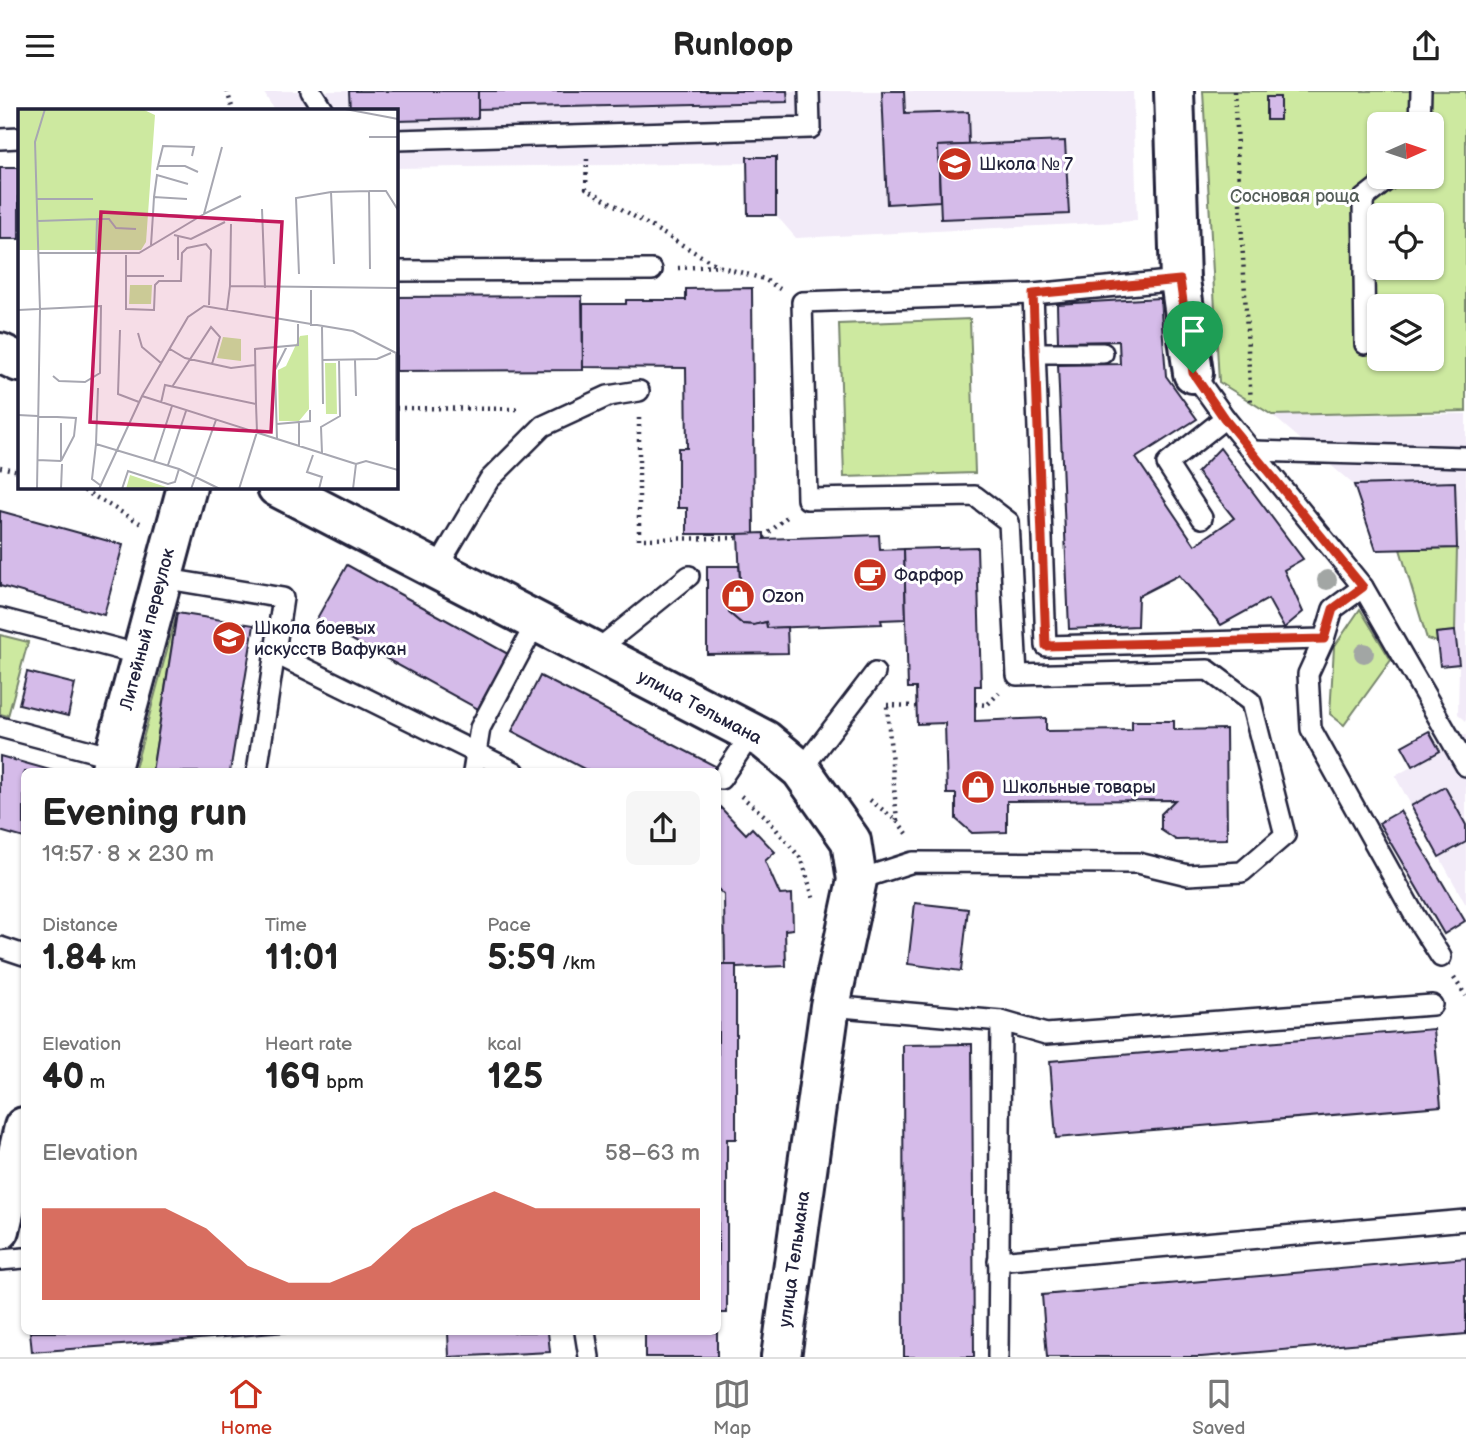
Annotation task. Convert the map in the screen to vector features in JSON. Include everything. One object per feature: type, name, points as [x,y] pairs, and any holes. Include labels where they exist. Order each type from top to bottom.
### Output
[{"type":"street","points":[[1174,91],[1180,280],[1193,373]]},
{"type":"street","points":[[0,353],[18,362]]},
{"type":"street","name":"Литейный переулок","points":[[112,765],[187,488]]},
{"type":"street","name":"улица Тельмана","points":[[279,488],[765,740],[801,771],[850,841],[857,880],[830,1006],[781,1357]]},
{"type":"street","points":[[0,1230],[21,1140]]},
{"type":"lane","points":[[311,91],[322,109]]},
{"type":"lane","points":[[397,140],[810,128],[809,91]]},
{"type":"lane","points":[[1420,91],[1420,112]]},
{"type":"lane","points":[[0,139],[18,138]]},
{"type":"lane","points":[[1365,344],[1363,199],[1376,189]]},
{"type":"lane","points":[[397,271],[652,270]]},
{"type":"lane","points":[[857,880],[913,863],[1138,863],[1188,875],[1242,872],[1285,835],[1251,702],[1208,670],[1017,675],[1009,522],[975,496],[807,499],[802,302],[1033,294],[1180,280]]},
{"type":"lane","points":[[1033,294],[1046,646],[1324,639]]},
{"type":"lane","points":[[1035,353],[1102,353]]},
{"type":"lane","points":[[1193,373],[1224,418],[1254,451],[1363,587],[1466,766]]},
{"type":"lane","points":[[437,568],[489,480],[543,426],[608,396],[639,391]]},
{"type":"lane","points":[[1202,518],[1167,464],[1224,418]]},
{"type":"lane","points":[[1254,451],[1466,457]]},
{"type":"lane","points":[[596,652],[689,576]]},
{"type":"lane","points":[[161,578],[283,598],[258,768]]},
{"type":"lane","points":[[1363,587],[1333,609],[1324,639],[1308,674],[1311,729],[1416,918],[1441,957]]},
{"type":"lane","points":[[0,618],[141,655]]},
{"type":"lane","points":[[474,768],[480,728],[537,621]]},
{"type":"lane","points":[[274,653],[508,768]]},
{"type":"lane","points":[[801,771],[875,673]]},
{"type":"lane","points":[[0,727],[112,765]]},
{"type":"lane","points":[[721,779],[752,733]]},
{"type":"lane","points":[[0,947],[21,954]]},
{"type":"lane","points":[[830,1006],[1001,1021],[1046,1034],[1432,1005]]},
{"type":"lane","points":[[998,1357],[1001,1021]]},
{"type":"lane","points":[[998,1261],[1466,1220]]},
{"type":"lane","points":[[0,1260],[21,1258]]},
{"type":"lane","points":[[585,1335],[589,1357]]},
{"type":"path","points":[[227,91],[233,109]]},
{"type":"path","points":[[1234,91],[1254,451]]},
{"type":"path","points":[[587,165],[586,188],[718,266],[764,279],[802,302]]},
{"type":"path","points":[[652,270],[718,266]]},
{"type":"path","points":[[639,391],[639,539],[738,538]]},
{"type":"path","points":[[397,408],[575,411]]},
{"type":"path","points":[[0,467],[18,471]]},
{"type":"path","points":[[80,488],[171,541]]},
{"type":"path","points":[[866,796],[897,821],[887,706]]},
{"type":"path","points":[[721,779],[765,816],[802,860],[814,901],[813,914]]},
{"type":"shaded area","name":"Школа № 7","points":[[263,91],[1133,91],[1137,221],[796,238],[776,215],[775,157],[748,157],[748,163],[397,168],[397,109],[273,109]]},
{"type":"shaded area","points":[[1466,414],[1466,721],[1458,714],[1459,664],[1455,631],[1457,548],[1376,550],[1354,485],[1272,415]]},
{"type":"shaded area","points":[[1429,731],[1440,751],[1452,739],[1466,735],[1466,905],[1395,776],[1413,766],[1402,746]]},
{"type":"green space","name":"Сосновая роща","points":[[1203,91],[1466,91],[1466,411],[1272,415],[1219,382]]},
{"type":"green space","points":[[970,319],[975,473],[844,477],[839,324]]},
{"type":"green space","points":[[1457,548],[1455,631],[1436,633],[1437,642],[1427,639],[1400,549]]},
{"type":"green space","points":[[1360,609],[1391,660],[1344,725],[1330,714],[1334,647]]},
{"type":"green space","points":[[177,613],[153,768],[135,768]]},
{"type":"green space","points":[[0,635],[28,642],[8,716],[0,714]]},
{"type":"building","points":[[349,91],[478,91],[478,118],[397,120],[397,109],[350,109]]},
{"type":"building","points":[[478,91],[787,91],[788,102],[478,109]]},
{"type":"building","points":[[882,91],[904,91],[905,114],[968,112],[969,145],[938,146],[940,201],[887,204]]},
{"type":"building","points":[[1266,97],[1280,97],[1280,119],[1266,119]]},
{"type":"building","points":[[1065,141],[1069,214],[941,219],[938,146]]},
{"type":"building","points":[[747,157],[776,157],[776,215],[748,215]]},
{"type":"building","points":[[0,168],[18,168],[18,239],[0,239]]},
{"type":"building","points":[[752,288],[754,534],[687,534],[687,508],[678,508],[678,448],[687,448],[686,368],[583,367],[583,304],[626,304],[626,300],[686,300],[686,289]]},
{"type":"building","points":[[582,296],[583,370],[397,371],[397,297]]},
{"type":"building","points":[[1160,298],[1166,376],[1197,419],[1136,458],[1195,545],[1234,518],[1197,472],[1220,448],[1303,559],[1284,570],[1303,612],[1284,628],[1268,599],[1221,625],[1179,575],[1138,596],[1137,626],[1069,629],[1058,365],[1120,364],[1119,341],[1058,342],[1057,304]]},
{"type":"building","points":[[1455,482],[1457,548],[1376,550],[1354,485]]},
{"type":"building","points":[[0,511],[123,545],[104,615],[0,586]]},
{"type":"building","points":[[764,533],[764,539],[879,535],[880,550],[904,549],[906,619],[881,620],[882,624],[767,628],[766,622],[742,624],[729,613],[727,600],[729,589],[740,581],[738,534]]},
{"type":"building","points":[[977,547],[981,686],[975,686],[975,721],[1046,718],[1046,731],[1132,730],[1132,721],[1174,721],[1174,730],[1226,729],[1227,839],[1176,840],[1161,830],[1161,814],[1175,800],[1007,801],[1007,832],[972,833],[956,819],[956,794],[947,794],[945,723],[917,724],[916,688],[908,688],[904,549]]},
{"type":"building","points":[[347,565],[508,654],[478,709],[316,620]]},
{"type":"building","points":[[707,566],[739,566],[740,581],[729,589],[729,613],[742,624],[766,622],[767,628],[787,627],[788,653],[707,654]]},
{"type":"building","points":[[177,613],[254,625],[231,768],[153,768]]},
{"type":"building","points":[[1455,631],[1459,664],[1440,666],[1436,633]]},
{"type":"building","points":[[27,672],[75,684],[68,716],[19,704]]},
{"type":"building","points":[[540,676],[715,766],[582,768],[512,731]]},
{"type":"building","points":[[1429,731],[1440,751],[1413,766],[1402,746]]},
{"type":"building","points":[[0,756],[43,768],[21,768],[21,837],[0,831]]},
{"type":"building","points":[[1445,787],[1466,825],[1466,842],[1439,857],[1411,806]]},
{"type":"building","points":[[721,808],[746,834],[752,828],[775,852],[765,861],[780,895],[792,894],[793,929],[785,930],[786,966],[736,968],[736,965],[725,965],[724,895],[721,892]]},
{"type":"building","points":[[1400,811],[1465,921],[1444,934],[1379,823]]},
{"type":"building","points":[[915,903],[968,909],[961,971],[908,964]]},
{"type":"building","points":[[721,965],[736,965],[736,1139],[727,1139],[727,1313],[721,1313]]},
{"type":"building","points":[[1434,1029],[1441,1106],[1056,1138],[1050,1061]]},
{"type":"building","points":[[972,1044],[974,1357],[904,1357],[903,1045]]},
{"type":"building","points":[[1466,1258],[1466,1334],[1201,1357],[1047,1357],[1042,1295]]},
{"type":"building","points":[[30,1335],[250,1335],[32,1352]]},
{"type":"building","points":[[448,1335],[548,1335],[550,1352],[449,1357]]},
{"type":"building","points":[[645,1335],[717,1335],[717,1357],[645,1357]]},
{"type":"place","name":"Школа № 7","points":[[955,164]]},
{"type":"place","name":"Фарфор","points":[[870,575]]},
{"type":"place","name":"Ozon","points":[[738,596]]},
{"type":"place","name":"Школа боевых искусств Вафукан","points":[[229,638]]},
{"type":"place","name":"Школьные товары","points":[[978,787]]},
{"type":"route","points":[[1180,280],[1193,373],[1224,418],[1254,451],[1363,587],[1333,609],[1324,639],[1046,646],[1033,294],[1180,280]]}]
